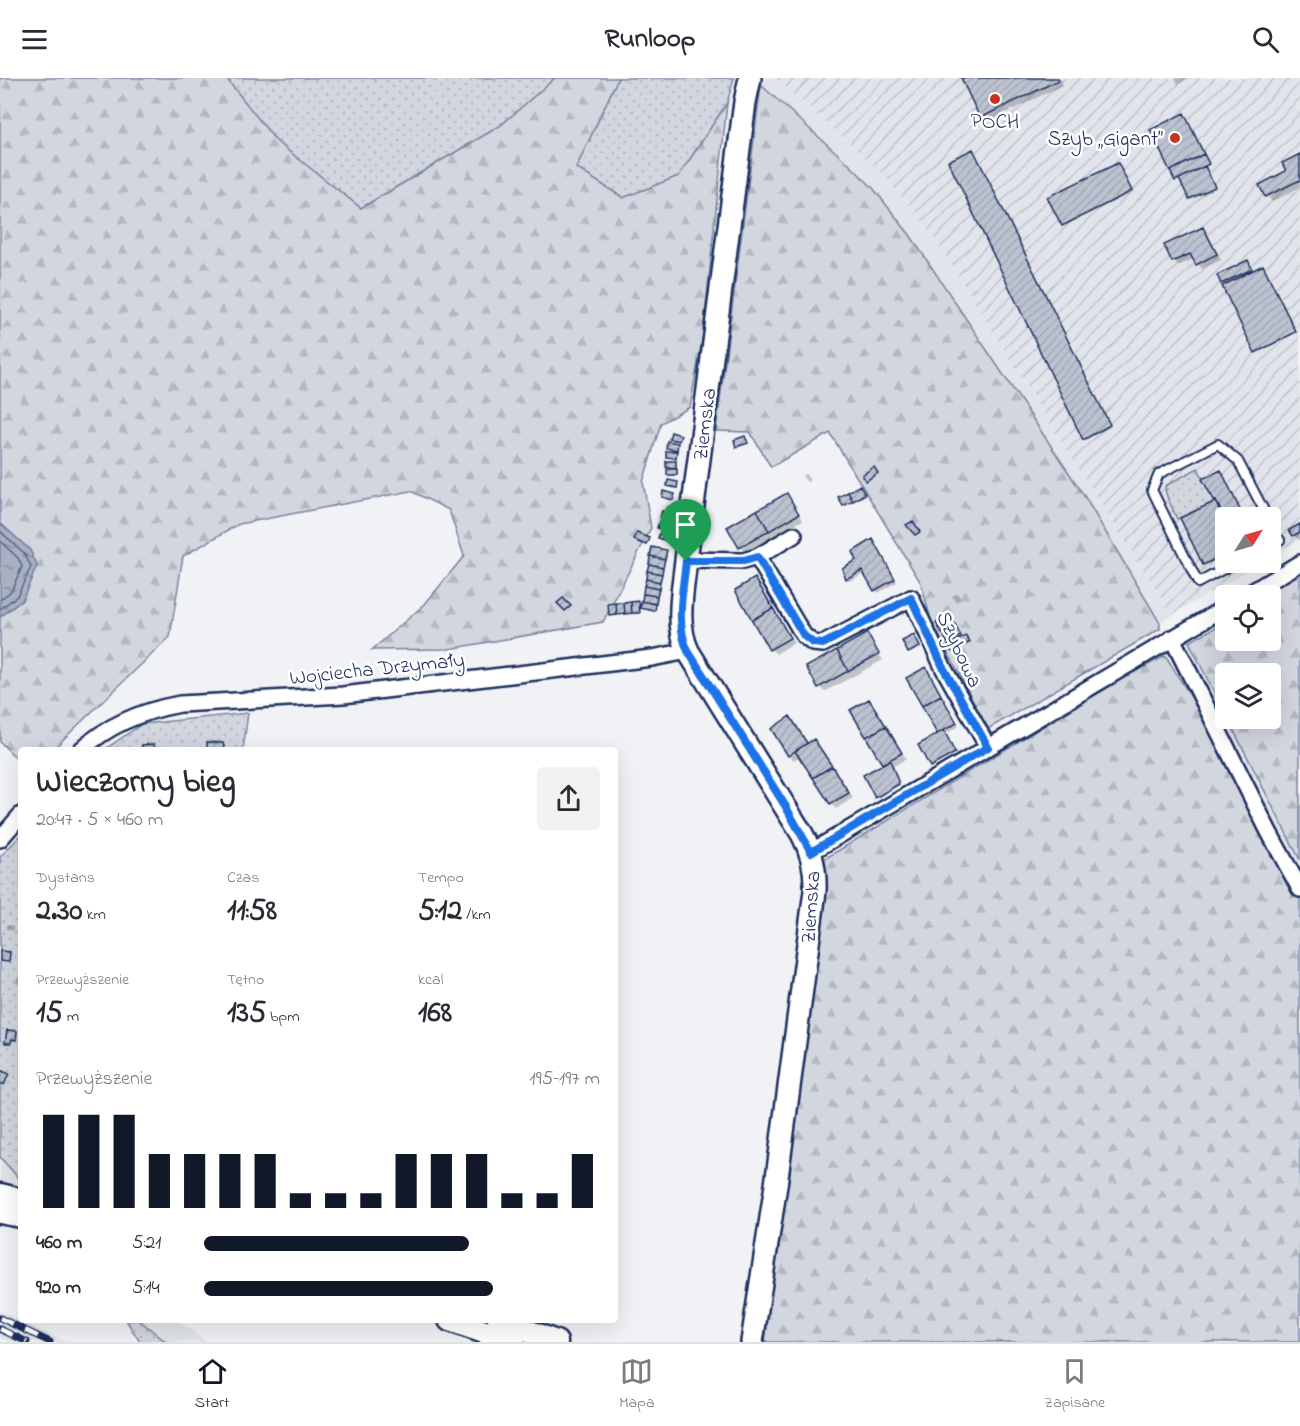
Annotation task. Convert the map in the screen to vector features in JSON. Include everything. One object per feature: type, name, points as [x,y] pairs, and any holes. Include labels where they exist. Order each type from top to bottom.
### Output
[{"type":"main road","points":[[0,1195],[18,1199]]},
{"type":"main road","points":[[0,1212],[18,1215]]},
{"type":"main road","points":[[459,1323],[513,1342]]},
{"type":"main road","points":[[507,1323],[556,1342]]},
{"type":"street","name":"Ziemska","points":[[750,78],[745,102],[686,561],[681,627],[688,651],[786,807],[811,852],[815,874],[815,891],[776,1185],[752,1342]]},
{"type":"street","points":[[686,561],[744,561],[757,557],[794,535]]},
{"type":"street","name":"Szybowa","points":[[757,557],[804,636],[813,643],[823,644],[911,598],[944,669],[988,747]]},
{"type":"street","points":[[1263,585],[1300,563]]},
{"type":"street","points":[[811,852],[1215,613]]},
{"type":"street","points":[[1172,638],[1300,889]]},
{"type":"street","name":"Wojciecha Drzymały","points":[[84,747],[98,735],[123,721],[149,711],[180,704],[344,695],[652,658],[688,651]]},
{"type":"street","points":[[0,838],[18,817]]},
{"type":"lane","points":[[1217,573],[1198,583],[1152,490],[1159,474],[1218,444],[1238,461],[1262,507]]},
{"type":"shaded area","points":[[763,78],[775,78],[877,168],[920,218],[1172,615],[1160,622],[1083,494],[910,235],[873,188],[850,164],[761,84]]},
{"type":"shaded area","points":[[775,78],[1300,78],[1300,539],[1281,550],[1281,507],[1215,507],[1215,573],[1243,573],[1223,585],[1215,585],[1215,590],[1172,615],[953,267],[920,218],[877,168]]},
{"type":"shaded area","points":[[1189,643],[1215,694],[1215,729],[1233,729],[1300,860],[1300,897],[1197,706],[1165,656]]},
{"type":"shaded area","points":[[0,1157],[18,1178],[18,1188],[0,1185]]},
{"type":"shaded area","points":[[0,1311],[18,1319],[18,1323],[26,1323],[66,1342],[9,1342],[0,1338]]},
{"type":"shaded area","points":[[143,1323],[181,1323],[206,1342],[166,1342]]},
{"type":"green space","points":[[0,78],[226,78],[276,141],[361,208],[500,126],[555,78],[618,78],[576,168],[623,198],[679,176],[727,103],[703,335],[690,407],[661,423],[643,482],[651,528],[603,622],[449,649],[372,650],[425,604],[464,556],[449,510],[411,491],[239,524],[183,556],[170,637],[55,747],[18,747],[18,760],[0,742],[0,617],[22,600],[29,550],[0,523]]},
{"type":"green space","points":[[226,78],[555,78],[500,126],[361,208],[275,141]]},
{"type":"green space","points":[[618,78],[734,78],[727,103],[679,176],[623,198],[576,168]]},
{"type":"green space","points":[[761,85],[873,188],[910,235],[1083,494],[1160,623],[1160,629],[988,729],[931,620],[921,583],[830,433],[771,467],[750,432],[716,431]]},
{"type":"green space","points":[[1198,468],[1214,502],[1177,519],[1165,486]]},
{"type":"green space","points":[[1300,572],[1300,860],[1233,729],[1281,729],[1281,663],[1215,663],[1215,694],[1189,642],[1215,628],[1215,651],[1281,651],[1281,585],[1278,585]]},
{"type":"green space","points":[[1165,656],[1197,706],[1300,897],[1300,1342],[765,1342],[821,861],[1125,677]]},
{"type":"green space","points":[[248,713],[243,747],[108,747],[142,724]]},
{"type":"green space","points":[[18,838],[18,1178],[0,1157],[0,857]]},
{"type":"green space","points":[[128,1323],[143,1323],[166,1342],[140,1342]]},
{"type":"water","points":[[0,523],[30,550],[37,566],[22,600],[0,617]]},
{"type":"building","name":"POCH","points":[[961,78],[1058,78],[1059,80],[980,118]]},
{"type":"building","name":"Szyb „Gigant”","points":[[1184,113],[1204,154],[1170,171],[1150,130]]},
{"type":"building","points":[[973,149],[1110,425],[1083,440],[948,161]]},
{"type":"building","points":[[1204,154],[1209,164],[1175,181],[1170,171]]},
{"type":"building","points":[[1300,154],[1300,180],[1265,197],[1259,185],[1286,171],[1282,163]]},
{"type":"building","points":[[1118,163],[1132,191],[1062,226],[1047,197]]},
{"type":"building","points":[[1205,166],[1215,187],[1189,199],[1179,179]]},
{"type":"building","points":[[1203,227],[1217,254],[1196,265],[1190,254],[1172,262],[1164,245]]},
{"type":"building","points":[[1248,260],[1252,269],[1221,284],[1217,275]]},
{"type":"building","points":[[1263,265],[1296,332],[1255,353],[1222,286]]},
{"type":"building","points":[[671,432],[681,435],[679,441],[669,439]]},
{"type":"building","points":[[745,436],[748,443],[736,447],[734,440]]},
{"type":"building","points":[[667,441],[678,443],[677,450],[666,448]]},
{"type":"building","points":[[666,451],[677,451],[676,458],[666,457]]},
{"type":"building","points":[[666,461],[676,461],[676,468],[666,467]]},
{"type":"building","points":[[874,467],[878,473],[866,481],[862,475]]},
{"type":"building","points":[[667,469],[677,469],[677,475],[667,475]]},
{"type":"building","points":[[1221,470],[1239,507],[1218,507],[1202,479]]},
{"type":"building","points":[[668,480],[678,482],[677,488],[667,486]]},
{"type":"building","points":[[860,485],[865,494],[853,501],[848,492]]},
{"type":"building","points":[[663,491],[675,494],[673,500],[662,497]]},
{"type":"building","points":[[848,492],[853,501],[843,506],[838,497]]},
{"type":"building","points":[[787,493],[799,514],[769,531],[757,510]]},
{"type":"building","points":[[1216,501],[1219,507],[1215,507],[1215,559],[1203,565],[1180,518]]},
{"type":"building","points":[[757,510],[769,531],[739,548],[727,527]]},
{"type":"building","points":[[662,511],[672,515],[670,521],[660,517]]},
{"type":"building","points":[[913,521],[920,532],[915,535],[906,525]]},
{"type":"building","points":[[659,522],[671,526],[669,531],[657,528]]},
{"type":"building","points":[[1300,524],[1300,532],[1293,536],[1289,530]]},
{"type":"building","points":[[660,532],[670,534],[668,541],[658,538]]},
{"type":"building","points":[[637,533],[650,538],[647,545],[634,540]]},
{"type":"building","points":[[873,539],[895,579],[874,591],[862,570],[846,579],[842,568],[856,560],[852,552]]},
{"type":"building","points":[[652,547],[667,550],[665,559],[650,556]]},
{"type":"building","points":[[650,556],[665,559],[663,567],[649,564]]},
{"type":"building","points":[[649,564],[663,567],[662,574],[647,571]]},
{"type":"building","points":[[647,571],[662,574],[660,582],[646,579]]},
{"type":"building","points":[[755,578],[773,608],[752,620],[735,590]]},
{"type":"building","points":[[646,579],[660,582],[659,589],[644,586]]},
{"type":"building","points":[[644,586],[659,589],[657,596],[643,594]]},
{"type":"building","points":[[643,594],[657,596],[656,604],[642,601]]},
{"type":"building","points":[[563,598],[571,606],[565,611],[557,603]]},
{"type":"building","points":[[639,601],[640,613],[632,613],[631,602]]},
{"type":"building","points":[[642,601],[656,604],[655,611],[640,608]]},
{"type":"building","points":[[631,602],[632,613],[625,614],[624,603]]},
{"type":"building","points":[[616,603],[624,603],[625,614],[617,615]]},
{"type":"building","points":[[616,603],[617,615],[609,616],[608,604]]},
{"type":"building","points":[[773,608],[790,638],[769,650],[752,620]]},
{"type":"building","points":[[950,615],[953,621],[939,628],[936,623]]},
{"type":"building","points":[[953,621],[956,627],[942,634],[939,628]]},
{"type":"building","points":[[957,629],[961,636],[947,643],[944,636]]},
{"type":"building","points":[[867,633],[879,654],[848,671],[837,650]]},
{"type":"building","points":[[914,635],[920,647],[908,653],[902,641]]},
{"type":"building","points":[[966,636],[970,642],[952,652],[948,645]]},
{"type":"building","points":[[837,650],[848,671],[818,688],[806,667]]},
{"type":"building","points":[[926,667],[941,695],[922,706],[906,678]]},
{"type":"building","points":[[941,695],[957,723],[937,734],[922,706]]},
{"type":"building","points":[[869,699],[886,726],[866,737],[850,710]]},
{"type":"building","points":[[790,716],[807,743],[788,756],[771,729]]},
{"type":"building","points":[[886,726],[902,753],[882,764],[866,737]]},
{"type":"building","points":[[944,730],[955,753],[930,767],[918,745]]},
{"type":"building","points":[[814,739],[832,766],[813,778],[795,751]]},
{"type":"building","points":[[207,742],[223,743],[224,747],[207,747]]},
{"type":"building","points":[[154,744],[154,747],[142,747],[142,745]]},
{"type":"building","points":[[890,760],[899,784],[875,798],[863,775]]},
{"type":"building","points":[[832,766],[849,793],[830,804],[813,778]]},
{"type":"building","points":[[0,951],[10,952],[9,962],[0,961]]},
{"type":"building","points":[[7,1030],[17,1031],[16,1040],[12,1039],[11,1043],[5,1043]]},
{"type":"building","points":[[0,1070],[9,1074],[4,1085],[0,1083]]},
{"type":"railway","points":[[0,1318],[50,1342]]},
{"type":"railway","points":[[0,1329],[27,1342]]},
{"type":"place","name":"POCH","points":[[995,99]]},
{"type":"place","name":"Szyb „Gigant”","points":[[1175,138]]},
{"type":"route","points":[[757,557],[804,636],[813,643],[823,644],[911,598],[944,669],[988,747],[811,852],[786,807],[683,640],[681,607],[686,561],[744,561],[757,557]]}]
